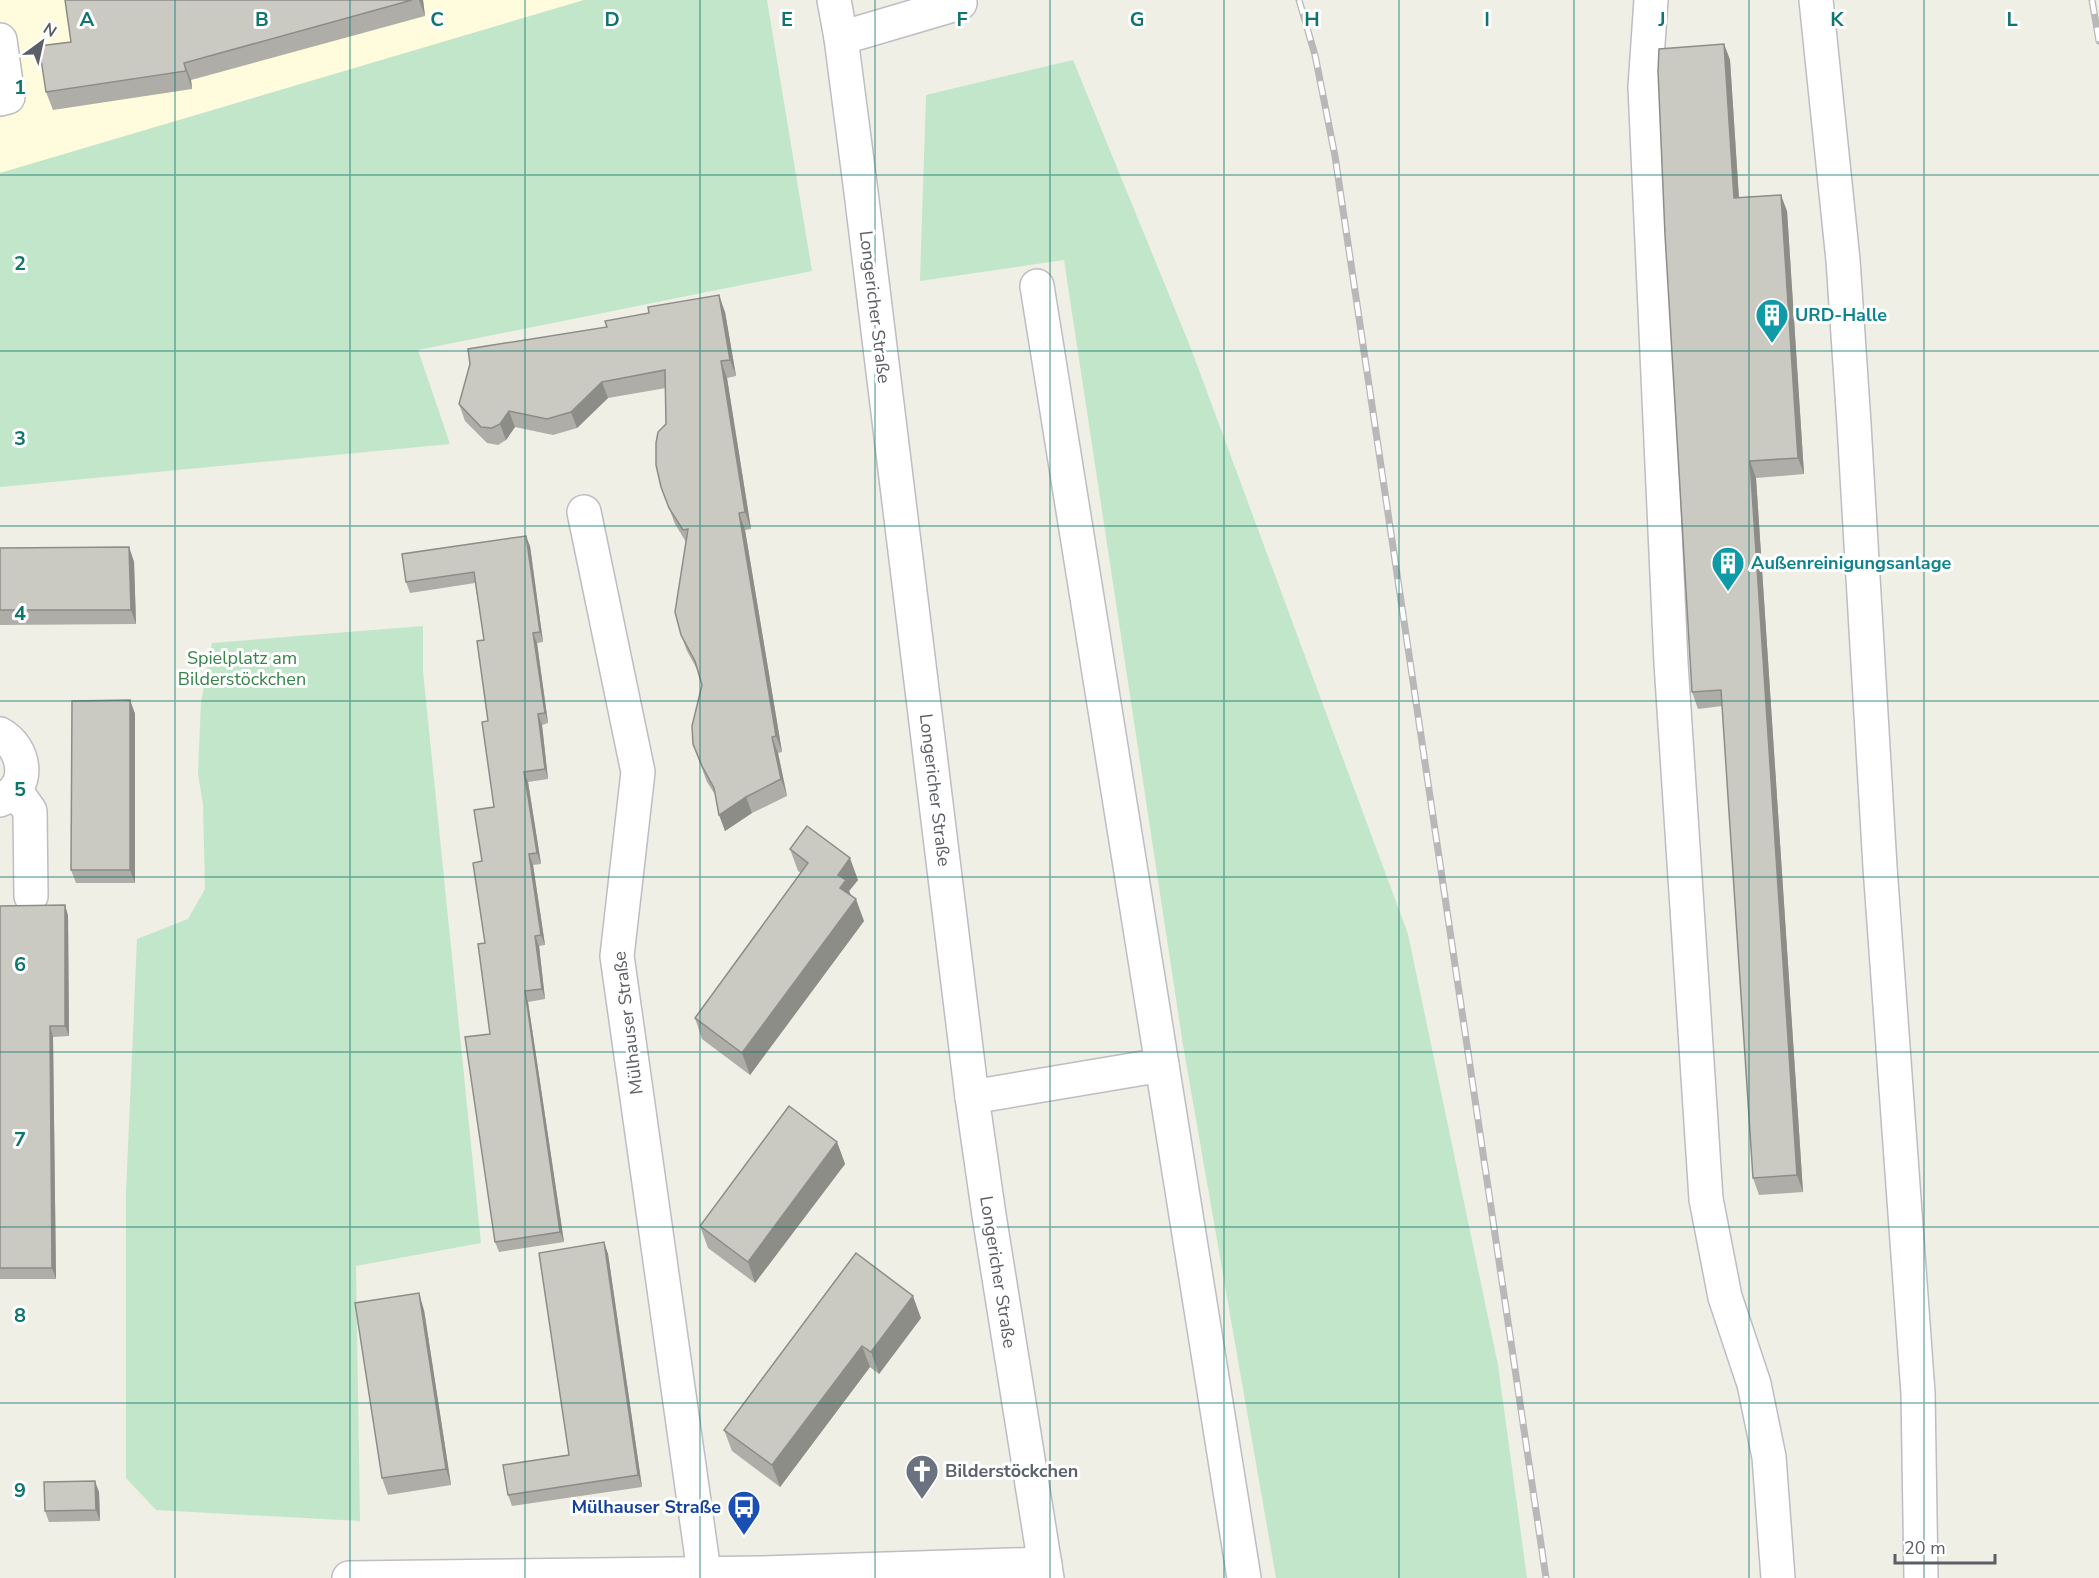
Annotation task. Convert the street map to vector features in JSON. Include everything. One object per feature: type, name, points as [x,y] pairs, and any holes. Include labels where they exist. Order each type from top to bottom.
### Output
[{"type":"street","name":"Longericher Straße","points":[[834,0],[972,1097],[1046,1571]]},
{"type":"street","points":[[1651,0],[1645,87],[1671,651],[1706,1199],[1725,1297],[1754,1384],[1769,1457],[1778,1578]]},
{"type":"street","points":[[1816,0],[1843,260],[1853,401],[1880,867],[1918,1393],[1921,1578]]},
{"type":"street","points":[[840,38],[946,2]]},
{"type":"street","points":[[0,40],[8,97],[0,99]]},
{"type":"street","points":[[1037,286],[1244,1578]]},
{"type":"street","name":"Mülhauser Straße","points":[[584,512],[638,772],[617,956],[704,1572]]},
{"type":"street","points":[[0,734],[13,742],[21,757],[21,774],[8,795],[30,811],[31,896]]},
{"type":"street","points":[[972,1097],[1162,1065]]},
{"type":"street","points":[[349,1578],[584,1577],[704,1572],[1046,1571]]},
{"type":"shaded area","points":[[0,0],[584,0],[0,173]]},
{"type":"green space","points":[[584,0],[767,0],[812,271],[418,350],[450,444],[0,487],[0,173]]},
{"type":"green space","points":[[1073,60],[1190,346],[1408,934],[1498,1365],[1527,1578],[1276,1578],[1183,1045],[1064,260],[920,281],[926,95]]},
{"type":"green space","name":"Spielplatz am Bilderstöckchen","points":[[423,626],[423,671],[481,1243],[356,1266],[360,1521],[156,1510],[126,1478],[126,1193],[137,939],[188,919],[205,889],[203,804],[198,774],[201,702],[212,643]]},
{"type":"building","points":[[65,0],[412,0],[184,63],[186,71],[46,92],[39,46],[71,42]]},
{"type":"building","name":"Außenreinigungsanlage","points":[[1724,44],[1734,198],[1781,195],[1798,458],[1750,461],[1797,1175],[1753,1178],[1721,690],[1692,692],[1665,235],[1658,71],[1659,49]]},
{"type":"building","points":[[719,295],[730,360],[721,361],[745,512],[739,513],[776,736],[772,737],[781,779],[746,797],[719,815],[714,788],[693,744],[692,726],[702,685],[695,661],[681,635],[675,612],[688,529],[683,530],[669,508],[656,465],[658,432],[666,424],[665,370],[602,382],[571,412],[547,419],[509,411],[500,424],[492,428],[481,427],[459,404],[470,364],[468,349],[607,327],[605,321],[649,313],[648,307]]},
{"type":"building","points":[[526,536],[540,632],[533,633],[545,713],[538,714],[545,769],[524,772],[537,853],[529,854],[541,935],[535,936],[542,989],[525,991],[560,1232],[495,1242],[465,1037],[490,1034],[478,944],[485,943],[473,863],[482,861],[474,810],[494,807],[482,722],[488,721],[477,641],[484,640],[474,572],[406,582],[402,554]]},
{"type":"building","points":[[129,547],[131,610],[0,610],[0,548]]},
{"type":"building","points":[[130,700],[130,870],[71,870],[72,701]]},
{"type":"building","points":[[807,826],[850,858],[838,875],[846,880],[840,888],[856,899],[742,1053],[695,1018],[808,863],[790,849]]},
{"type":"building","points":[[65,905],[65,1026],[50,1026],[52,1268],[0,1268],[0,906]]},
{"type":"building","points":[[789,1106],[837,1142],[748,1262],[700,1226]]},
{"type":"building","points":[[604,1242],[638,1475],[508,1495],[503,1465],[569,1455],[539,1253]]},
{"type":"building","points":[[856,1253],[913,1296],[871,1352],[862,1346],[772,1465],[724,1430]]},
{"type":"building","points":[[419,1293],[446,1469],[382,1478],[355,1303]]},
{"type":"building","points":[[95,1481],[96,1510],[45,1511],[44,1482]]},
{"type":"railway","points":[[1299,0],[1315,55],[1335,156],[1546,1578]]},
{"type":"railway","points":[[2092,0],[2099,41]]},
{"type":"place","name":"URD-Halle","points":[[1772,344]]},
{"type":"place","name":"Außenreinigungsanlage","points":[[1728,592]]},
{"type":"place","name":"Bilderstöckchen","points":[[922,1500]]},
{"type":"place","name":"Mülhauser Straße","points":[[744,1536]]}]
